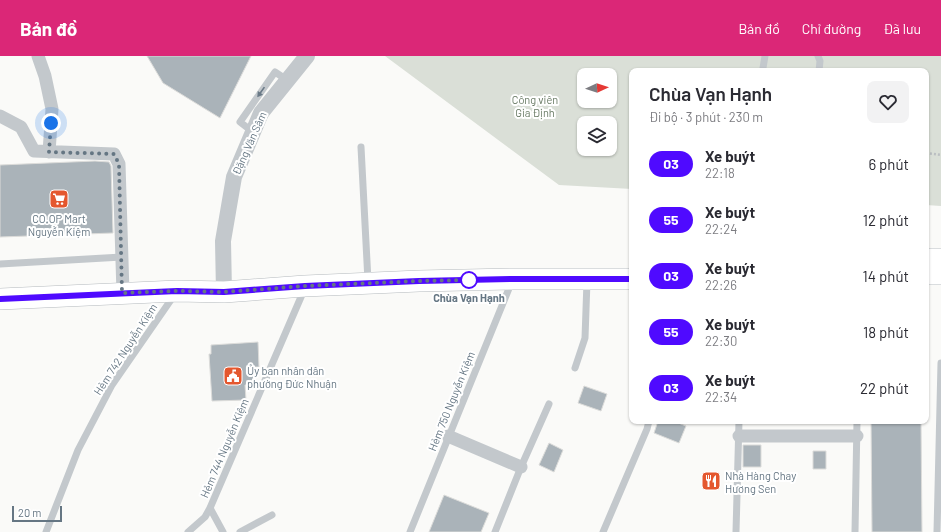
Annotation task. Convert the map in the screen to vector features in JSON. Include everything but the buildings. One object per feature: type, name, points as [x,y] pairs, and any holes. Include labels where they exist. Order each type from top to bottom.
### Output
[{"type":"main road","points":[[929,259],[941,259]]},
{"type":"main road","points":[[929,274],[941,274]]},
{"type":"main road","points":[[0,299],[177,291],[224,292],[368,283],[513,279],[629,279]]},
{"type":"main road","points":[[929,288],[941,288]]},
{"type":"street","points":[[38,56],[45,76],[52,109],[49,152]]},
{"type":"street","name":"Đặng Văn Sâm","points":[[224,292],[223,241],[234,177],[260,113],[307,56]]},
{"type":"street","points":[[0,116],[21,127],[34,151],[114,154],[119,164],[122,293]]},
{"type":"street","points":[[448,436],[521,467]]},
{"type":"street","points":[[739,436],[857,436]]},
{"type":"lane","points":[[764,68],[765,56]]},
{"type":"lane","points":[[818,56],[820,61],[819,68]]},
{"type":"lane","points":[[361,147],[368,283]]},
{"type":"lane","points":[[0,264],[122,257]]},
{"type":"lane","name":"Hẻm 750 Nguyễn Kiệm","points":[[410,532],[513,279]]},
{"type":"lane","points":[[575,368],[585,338],[587,279]]},
{"type":"lane","name":"Hẻm 744 Nguyễn Kiệm","points":[[188,532],[205,517],[210,508],[305,286]]},
{"type":"lane","name":"Hẻm 742 Nguyễn Kiệm","points":[[46,532],[78,450],[112,385],[177,291]]},
{"type":"lane","points":[[937,532],[941,363]]},
{"type":"lane","points":[[495,532],[521,467],[549,404]]},
{"type":"lane","points":[[603,532],[648,424]]},
{"type":"lane","points":[[736,532],[739,424]]},
{"type":"lane","points":[[855,532],[857,424]]},
{"type":"lane","name":"Hẻm 744 Nguyễn Kiệm","points":[[210,508],[223,532]]},
{"type":"lane","points":[[240,532],[272,515]]},
{"type":"path","points":[[929,153],[941,155]]},
{"type":"green space","name":"Công viên Gia Định","points":[[385,56],[941,56],[941,206],[929,205],[929,68],[629,68],[629,189],[559,185]]},
{"type":"bus line","name":"03","points":[[0,299],[177,291],[224,292],[305,286],[419,281],[629,279]]},
{"type":"place","name":"CO.OP Mart Nguyễn Kiệm","points":[[59,199]]},
{"type":"place","name":"Chùa Vạn Hạnh","points":[[469,280]]},
{"type":"place","name":"Ủy ban nhân dân phường Đức Nhuận","points":[[233,376]]},
{"type":"place","name":"Nhà Hàng Chay Hương Sen","points":[[711,481]]},
{"type":"route","points":[[51,123],[49,152],[114,154],[119,164],[122,293],[177,291],[224,292],[305,286],[469,280]]}]
